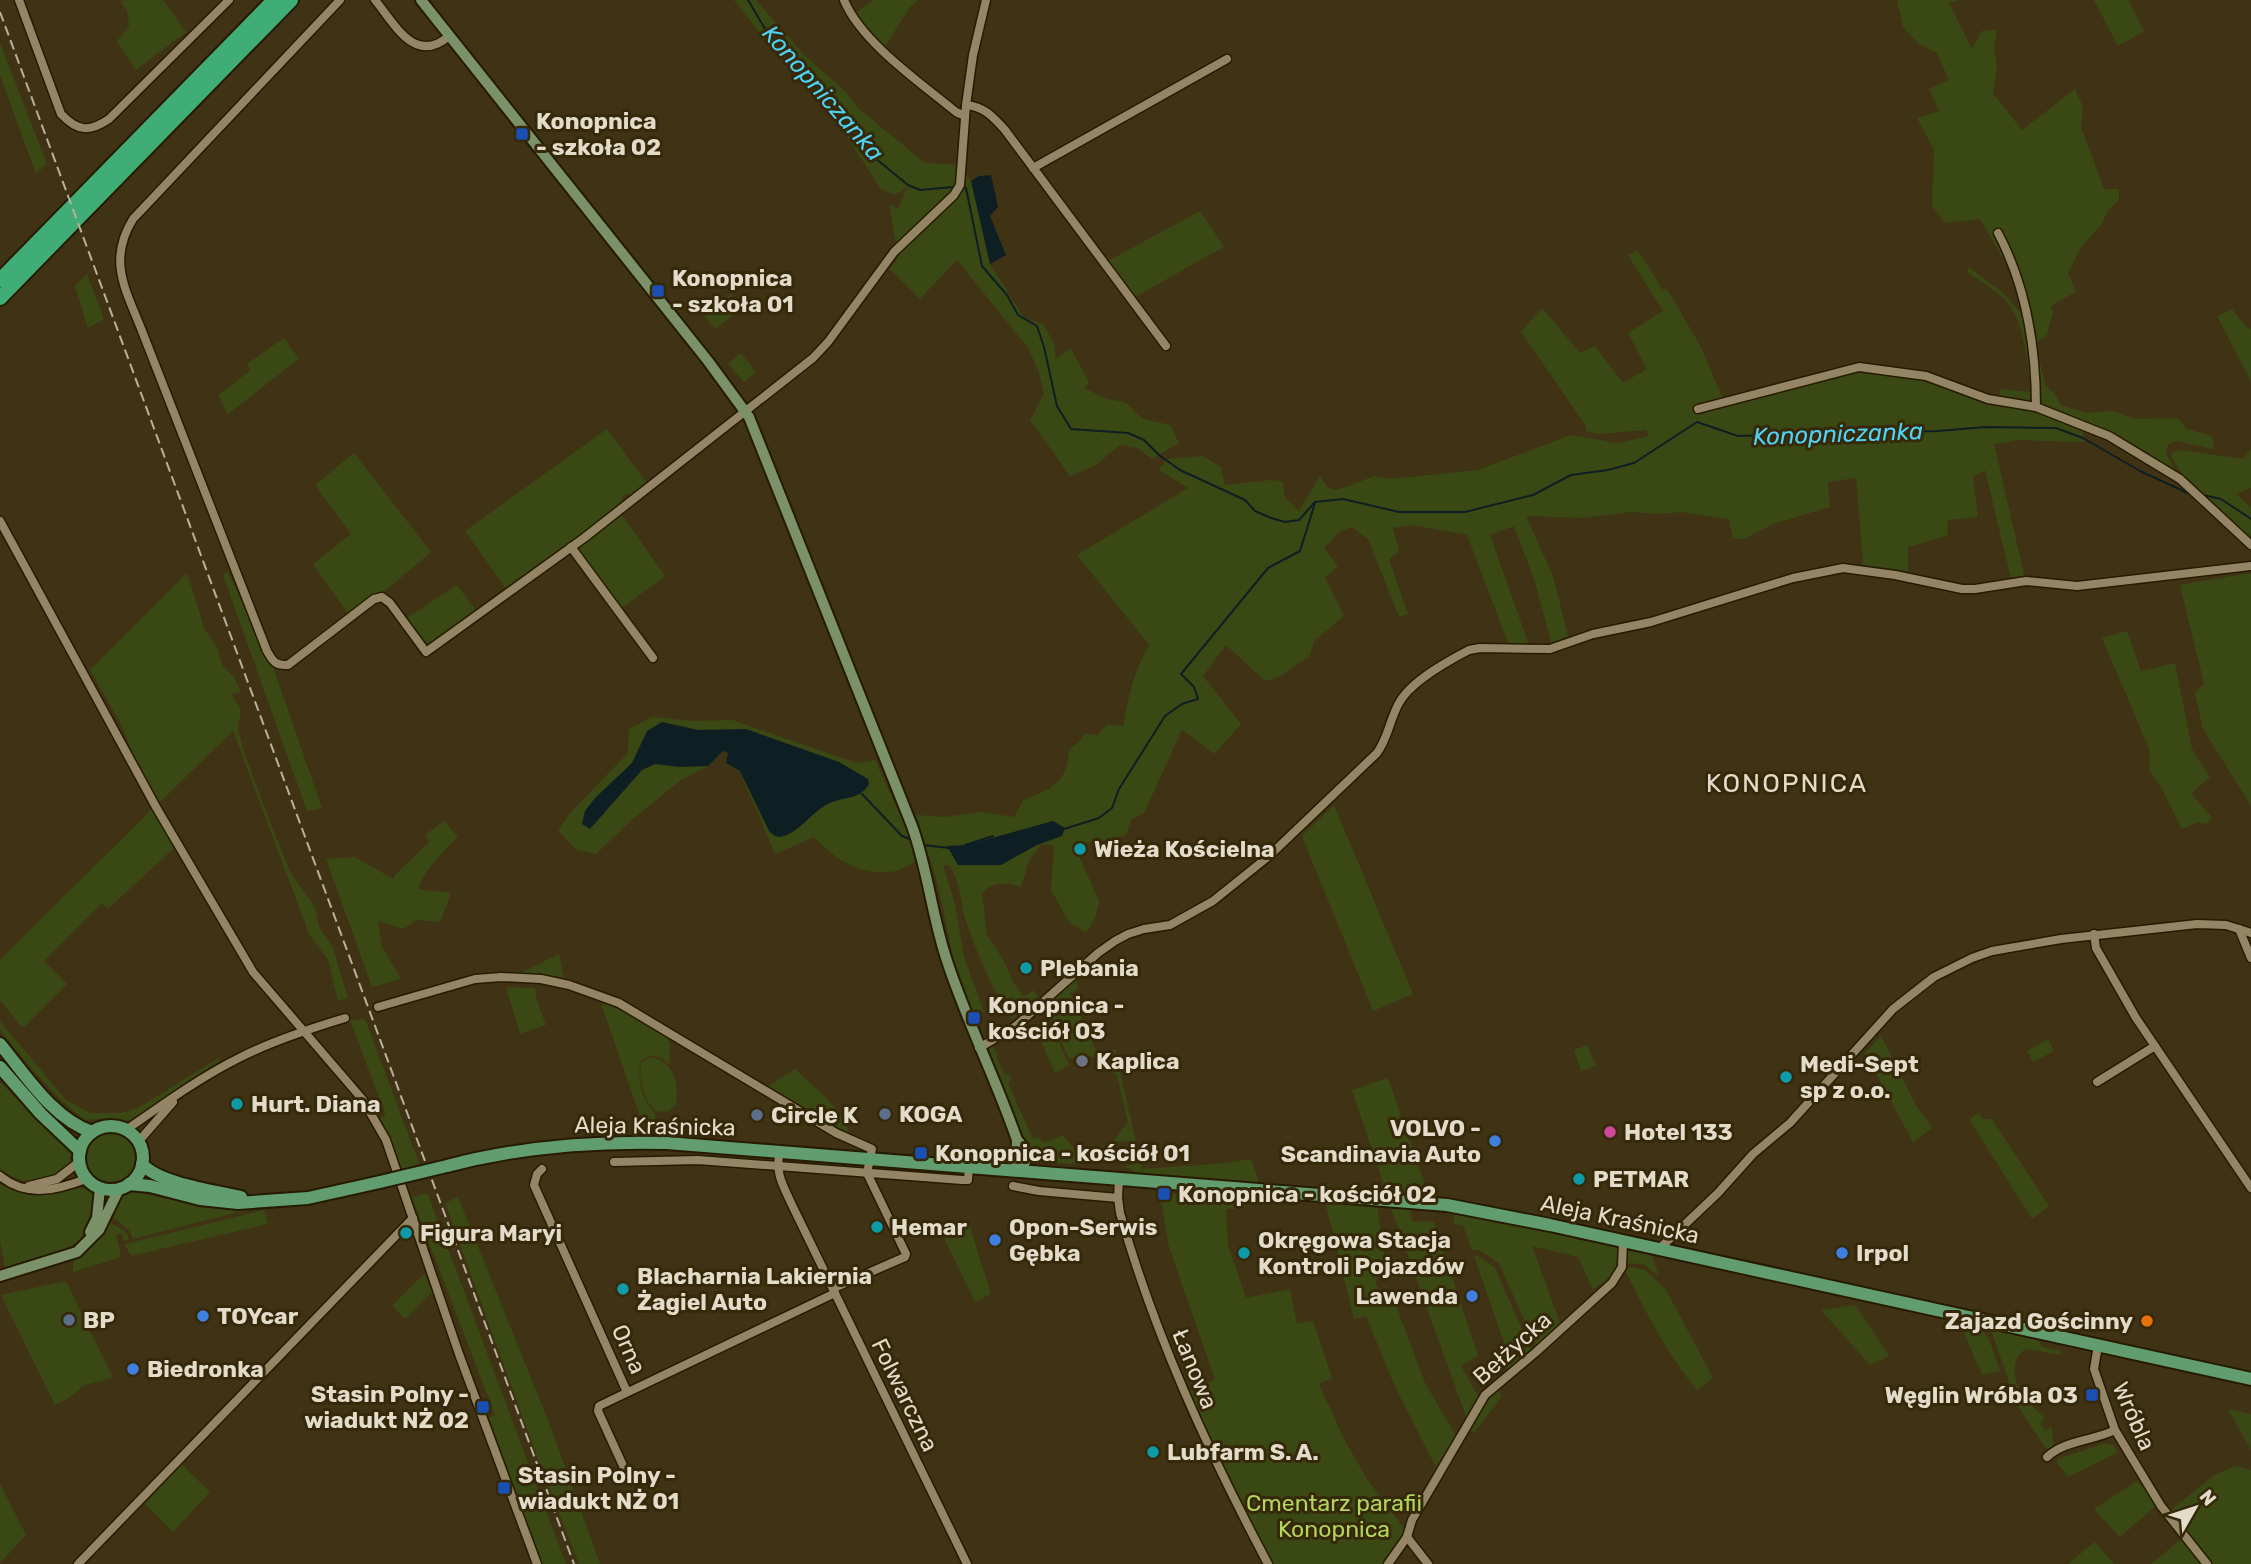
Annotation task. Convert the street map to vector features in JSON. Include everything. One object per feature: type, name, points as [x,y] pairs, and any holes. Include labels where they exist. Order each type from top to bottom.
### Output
[{"type":"highway","points":[[0,280],[274,0]]},
{"type":"highway","points":[[0,298],[292,0]]},
{"type":"main road","points":[[0,1044],[58,1110],[79,1128],[92,1132]]},
{"type":"main road","points":[[0,1067],[79,1156],[86,1179],[100,1188],[150,1186],[214,1201],[238,1203],[259,1200]]},
{"type":"main road","points":[[79,1156],[84,1140],[92,1132],[109,1127],[126,1130],[138,1142],[142,1164],[138,1175],[124,1187]]},
{"type":"main road","name":"Aleja Kraśnicka","points":[[259,1200],[308,1198],[519,1151],[589,1143],[660,1143],[1447,1205],[1495,1213],[2251,1379]]},
{"type":"main road","points":[[142,1164],[150,1171],[174,1181],[259,1200]]},
{"type":"street","points":[[19,0],[61,114],[71,124],[89,129],[109,119],[229,0]]},
{"type":"street","points":[[340,0],[133,219],[124,234],[119,256],[121,278],[267,651],[273,662],[279,666],[288,665],[374,599],[382,597],[426,652],[572,547],[821,350],[894,252],[959,188],[973,55],[986,0]]},
{"type":"street","points":[[375,0],[410,41],[432,46],[449,36]]},
{"type":"street","points":[[421,0],[746,412],[912,826],[946,958],[1017,1140],[1016,1164],[1021,1171]]},
{"type":"street","points":[[844,0],[849,12],[870,39],[956,112],[965,116]]},
{"type":"street","points":[[1033,168],[1227,59]]},
{"type":"street","points":[[966,105],[980,107],[992,114],[1166,346]]},
{"type":"street","points":[[1998,233],[2010,257],[2029,322],[2036,368],[2036,407]]},
{"type":"street","points":[[1698,409],[1859,368],[1926,376],[1988,399],[2036,407],[2109,436],[2180,479],[2251,545]]},
{"type":"street","points":[[0,521],[140,777],[255,975],[346,1079],[376,1122],[390,1151],[459,1354],[537,1564]]},
{"type":"street","points":[[572,547],[653,658]]},
{"type":"street","points":[[979,1048],[1022,1021],[1115,941],[1128,934],[1182,920],[1213,901],[1252,871],[1377,753],[1384,744],[1398,704],[1410,689],[1469,650],[1550,649],[1594,634],[1651,622],[1831,569],[1878,572],[1936,585],[1975,589],[2026,580],[2077,586],[2251,565]]},
{"type":"street","points":[[1659,1249],[1718,1193],[1753,1154],[1790,1123],[1870,1032],[1915,990],[1934,977],[1992,951],[2094,934],[2197,924],[2226,925],[2251,933]]},
{"type":"street","points":[[2239,929],[2251,958]]},
{"type":"street","points":[[2094,934],[2096,948],[2136,1018],[2251,1188]]},
{"type":"street","points":[[378,1007],[475,979],[541,979],[569,985],[619,1003],[836,1133],[872,1149],[867,1173],[906,1254],[905,1257],[598,1408],[625,1470]]},
{"type":"street","points":[[126,1130],[240,1057],[345,1018]]},
{"type":"street","points":[[2097,1082],[2155,1046]]},
{"type":"street","points":[[138,1142],[179,1095]]},
{"type":"street","points":[[777,1165],[780,1152]]},
{"type":"street","points":[[22,1187],[47,1183],[65,1174],[79,1156]]},
{"type":"street","points":[[614,1162],[698,1160],[968,1180],[969,1167]]},
{"type":"street","name":"Folwarczna","points":[[777,1165],[792,1205],[967,1564]]},
{"type":"street","name":"Orna","points":[[542,1169],[537,1174],[534,1185],[627,1392]]},
{"type":"street","points":[[0,1177],[32,1191],[52,1190],[86,1179]]},
{"type":"street","name":"Łanowa","points":[[1119,1179],[1118,1198],[1133,1258],[1161,1339],[1195,1421],[1268,1564]]},
{"type":"street","points":[[1013,1186],[1118,1198]]},
{"type":"street","points":[[0,1276],[77,1252],[92,1240],[124,1187]]},
{"type":"street","points":[[63,1258],[76,1248],[93,1227],[98,1212],[100,1188]]},
{"type":"street","points":[[78,1564],[413,1217]]},
{"type":"street","name":"Bełżycka","points":[[1388,1564],[1407,1536],[1412,1520],[1486,1395],[1612,1283],[1622,1267],[1623,1241]]},
{"type":"street","name":"Wróbla","points":[[2098,1345],[2094,1369],[2115,1430],[2161,1506],[2207,1564]]},
{"type":"street","points":[[2048,1457],[2064,1446],[2103,1436],[2115,1430]]},
{"type":"street","points":[[1407,1536],[1429,1564]]},
{"type":"green space","points":[[163,0],[186,32],[136,70],[117,41],[129,26],[127,10],[120,2]]},
{"type":"green space","points":[[734,0],[756,0],[804,55],[846,92],[859,109],[925,163],[959,165],[971,181],[990,264],[1024,318],[1043,324],[1055,345],[1055,359],[1071,348],[1089,383],[1084,388],[1107,399],[1125,402],[1143,419],[1170,425],[1179,443],[1152,459],[1138,448],[1120,445],[1096,465],[1070,476],[1030,420],[1044,394],[1039,372],[1028,348],[957,260],[920,299],[890,269],[900,254],[889,204],[898,209],[908,185],[901,192],[893,194],[881,189],[847,137],[801,77],[769,45]]},
{"type":"green space","points":[[873,0],[918,0],[910,7],[884,48],[870,36],[855,13]]},
{"type":"green space","points":[[1897,0],[1960,0],[1949,3],[1972,49],[1982,31],[1997,30],[1994,47],[1997,67],[1993,93],[2022,130],[2075,89],[2083,107],[2081,127],[2104,189],[2119,189],[2119,200],[2109,209],[2101,225],[2081,247],[2068,273],[2076,292],[2050,306],[2053,311],[2047,335],[2036,343],[2045,385],[2055,394],[2061,405],[2088,413],[2112,411],[2135,419],[2178,418],[2187,429],[2212,436],[2214,449],[2175,441],[2168,445],[2166,453],[2175,471],[2116,435],[2101,438],[2083,432],[2084,442],[2018,440],[1994,444],[2025,578],[2011,579],[1985,470],[1973,477],[1978,517],[1948,520],[1947,536],[1908,547],[1908,571],[1863,565],[1856,478],[1828,482],[1830,507],[1773,524],[1744,539],[1733,539],[1729,519],[1681,512],[1631,512],[1584,518],[1526,516],[1553,576],[1569,640],[1551,642],[1535,582],[1514,526],[1490,535],[1529,645],[1508,643],[1467,535],[1413,525],[1393,528],[1399,551],[1389,559],[1408,614],[1399,617],[1368,539],[1352,527],[1340,531],[1324,548],[1338,566],[1325,578],[1344,616],[1314,641],[1310,656],[1279,677],[1265,681],[1226,645],[1203,676],[1241,724],[1214,754],[1182,730],[1144,813],[1131,820],[1126,835],[1099,842],[1080,843],[1077,851],[1099,901],[1095,918],[1086,933],[1069,922],[1051,890],[1054,846],[1041,844],[1029,861],[1021,887],[1000,884],[991,886],[982,893],[987,935],[1024,997],[1033,990],[1039,999],[1012,1019],[974,944],[955,877],[949,865],[943,865],[955,904],[964,957],[984,1012],[975,1014],[965,998],[953,957],[938,885],[916,815],[944,817],[981,812],[1014,817],[1023,800],[1056,783],[1065,770],[1069,750],[1084,734],[1098,735],[1107,724],[1123,726],[1132,684],[1149,645],[1077,555],[1188,488],[1159,470],[1166,459],[1203,456],[1221,467],[1225,485],[1270,480],[1283,482],[1285,497],[1299,511],[1320,476],[1327,487],[1335,490],[1374,476],[1391,479],[1478,470],[1571,435],[1617,443],[1649,436],[1646,430],[1598,434],[1586,431],[1586,426],[1521,332],[1542,308],[1580,353],[1595,346],[1623,383],[1647,369],[1628,333],[1663,311],[1628,255],[1638,250],[1663,290],[1667,289],[1702,349],[1723,399],[1853,363],[1895,369],[1986,395],[1999,396],[2001,389],[2031,392],[2025,348],[2015,315],[2001,296],[1967,272],[1969,267],[2002,292],[2023,316],[2008,267],[1980,219],[1945,223],[1932,206],[1934,150],[1917,118],[1939,111],[1929,89],[1949,80],[1937,53],[1918,43],[1903,27]]},
{"type":"green space","points":[[2094,0],[2128,0],[2144,31],[2118,46]]},
{"type":"green space","points":[[0,43],[47,164],[36,174],[0,75]]},
{"type":"green space","points":[[1200,211],[1224,247],[1133,298],[1106,262]]},
{"type":"green space","points":[[87,274],[104,319],[88,328],[75,286]]},
{"type":"green space","points":[[731,294],[742,308],[715,329],[704,315]]},
{"type":"green space","points":[[2232,309],[2245,326],[2251,329],[2251,381],[2217,316]]},
{"type":"green space","points":[[284,338],[299,359],[228,414],[218,395],[250,371],[247,364]]},
{"type":"green space","points":[[741,353],[756,372],[744,382],[728,364]]},
{"type":"green space","points":[[607,429],[648,485],[634,497],[626,494],[622,498],[624,505],[507,590],[465,531]]},
{"type":"green space","points":[[2251,449],[2251,488],[2236,494],[2251,507],[2251,541],[2197,491],[2171,456],[2173,452],[2180,450],[2243,459]]},
{"type":"green space","points":[[354,453],[431,552],[385,591],[376,593],[349,615],[313,564],[351,534],[315,485]]},
{"type":"green space","points":[[622,515],[665,576],[619,610],[577,550]]},
{"type":"green space","points":[[228,572],[273,667],[322,808],[307,811],[223,575]]},
{"type":"green space","points":[[187,573],[205,630],[218,649],[222,665],[234,677],[241,692],[231,694],[241,710],[238,728],[267,814],[290,872],[315,907],[319,927],[333,948],[348,998],[338,1001],[328,960],[309,934],[233,731],[159,803],[137,764],[120,722],[90,670]]},
{"type":"green space","points":[[2251,574],[2251,806],[2203,729],[2195,693],[2204,684],[2180,585]]},
{"type":"green space","points":[[457,585],[477,612],[428,647],[423,646],[405,619]]},
{"type":"green space","points":[[2127,631],[2141,671],[2175,663],[2192,749],[2210,777],[2191,794],[2212,817],[2207,824],[2198,822],[2182,829],[2149,769],[2150,751],[2102,638]]},
{"type":"green space","points":[[652,717],[695,721],[732,720],[857,763],[875,760],[911,839],[915,862],[892,872],[867,871],[838,858],[814,837],[775,854],[740,771],[726,763],[728,753],[723,751],[708,766],[681,780],[634,818],[596,854],[575,849],[558,830],[571,812],[628,753],[629,729]]},
{"type":"green space","points":[[1334,805],[1413,994],[1373,1011],[1302,836]]},
{"type":"green space","points":[[153,808],[175,847],[108,909],[102,903],[44,961],[67,984],[24,1027],[20,1025],[0,1000],[0,960]]},
{"type":"green space","points":[[444,821],[458,837],[430,867],[418,889],[451,893],[440,922],[417,920],[403,929],[378,921],[382,947],[401,979],[372,987],[326,859],[355,857],[393,879],[429,842],[425,835]]},
{"type":"green space","points":[[559,954],[564,978],[521,973]]},
{"type":"green space","points":[[1075,978],[1079,989],[1070,993],[1098,1054],[1115,1049],[1142,1169],[1251,1159],[1259,1183],[1136,1173],[1125,1166],[1132,1165],[1127,1140],[1113,1141],[1128,1122],[1117,1075],[1102,1065],[1101,1061],[1086,1055],[1069,1059],[1046,1006]]},
{"type":"green space","points":[[506,987],[535,988],[546,1025],[520,1034]]},
{"type":"green space","points":[[604,1002],[644,1021],[669,1037],[670,1065],[651,1055],[641,1061],[639,1075],[642,1089],[655,1114],[655,1126],[643,1125],[602,1006]]},
{"type":"green space","points":[[365,1019],[420,1166],[402,1170],[379,1119],[386,1116],[350,1020]]},
{"type":"green space","points":[[0,1021],[66,1100],[90,1113],[120,1113],[138,1108],[217,1059],[220,1060],[130,1121],[109,1118],[85,1120],[35,1073],[0,1030]]},
{"type":"green space","points":[[1053,1029],[1069,1065],[1055,1073],[1038,1034]]},
{"type":"green space","points":[[1881,1036],[1915,1104],[1932,1128],[1913,1142],[1865,1053]]},
{"type":"green space","points":[[2048,1039],[2054,1051],[2033,1062],[2027,1051]]},
{"type":"green space","points":[[1587,1045],[1596,1066],[1581,1071],[1574,1050]]},
{"type":"green space","points":[[992,1046],[998,1054],[996,1055],[1004,1074],[1010,1075],[1008,1083],[1033,1139],[1038,1137],[1044,1143],[1063,1135],[1075,1150],[1078,1164],[1040,1162],[1032,1156],[985,1050]]},
{"type":"green space","points":[[651,1057],[670,1069],[675,1081],[676,1105],[667,1112],[655,1111],[642,1088],[642,1062]]},
{"type":"green space","points":[[795,1069],[835,1108],[847,1125],[848,1133],[767,1087]]},
{"type":"green space","points":[[1388,1078],[1428,1194],[1386,1191],[1352,1090]]},
{"type":"green space","points":[[0,1082],[71,1154],[69,1166],[43,1179],[26,1181],[9,1175],[0,1168]]},
{"type":"green space","points":[[1979,1113],[1983,1119],[1992,1119],[2049,1206],[2032,1219],[1969,1119]]},
{"type":"green space","points":[[111,1130],[122,1132],[131,1138],[137,1147],[137,1169],[131,1178],[122,1184],[111,1186],[100,1184],[91,1178],[85,1169],[83,1158],[85,1147],[91,1138],[100,1132]]},
{"type":"green space","points":[[0,1184],[30,1194],[46,1195],[79,1189],[90,1191],[94,1204],[89,1226],[72,1246],[46,1258],[5,1268],[0,1241]]},
{"type":"green space","points":[[134,1192],[212,1208],[250,1209],[133,1239],[129,1230],[112,1217],[121,1197]]},
{"type":"green space","points":[[427,1193],[566,1564],[542,1564],[489,1417],[495,1415],[412,1198]]},
{"type":"green space","name":"Cmentarz parafii Konopnica","points":[[1160,1194],[1251,1195],[1255,1198],[1242,1208],[1226,1209],[1228,1245],[1246,1298],[1290,1289],[1297,1324],[1313,1321],[1332,1378],[1319,1384],[1344,1439],[1367,1479],[1404,1528],[1404,1536],[1385,1564],[1272,1564],[1211,1444],[1188,1392],[1215,1379],[1169,1247]]},
{"type":"green space","points":[[458,1197],[551,1428],[600,1564],[579,1564],[542,1470],[445,1203]]},
{"type":"green space","points":[[1324,1197],[1377,1204],[1386,1267],[1375,1280],[1381,1297],[1392,1295],[1425,1383],[1456,1436],[1437,1469],[1395,1387],[1366,1316],[1354,1319]]},
{"type":"green space","points":[[1390,1206],[1410,1209],[1412,1221],[1434,1222],[1478,1356],[1461,1366],[1479,1398],[1467,1419]]},
{"type":"green space","points":[[264,1210],[268,1224],[131,1256],[125,1244]]},
{"type":"green space","points":[[1461,1214],[1617,1247],[1618,1261],[1613,1272],[1593,1290],[1578,1257],[1532,1246],[1561,1325],[1536,1347],[1499,1263],[1479,1250],[1472,1250],[1463,1225],[1454,1224],[1454,1215]]},
{"type":"green space","points":[[109,1222],[126,1232],[129,1239],[124,1241],[121,1233],[116,1234],[121,1257],[73,1272],[73,1263]]},
{"type":"green space","points":[[969,1224],[991,1294],[975,1302],[944,1238]]},
{"type":"green space","points":[[1628,1248],[1651,1253],[1659,1276],[1643,1264],[1625,1263],[1625,1252]]},
{"type":"green space","points":[[1474,1256],[1495,1268],[1532,1352],[1510,1369],[1503,1367],[1510,1360]]},
{"type":"green space","points":[[1631,1267],[1645,1270],[1665,1288],[1713,1378],[1697,1390],[1666,1347],[1649,1316],[1625,1270]]},
{"type":"green space","points":[[424,1274],[432,1292],[405,1319],[392,1306]]},
{"type":"green space","points":[[66,1281],[113,1378],[84,1385],[69,1398],[55,1405],[1,1295]]},
{"type":"green space","points":[[1855,1305],[1889,1356],[1870,1365],[1821,1310]]},
{"type":"green space","points":[[1961,1326],[1981,1326],[2000,1371],[1982,1375]]},
{"type":"green space","points":[[1993,1328],[2038,1339],[2042,1347],[2061,1351],[2060,1355],[2026,1349],[2015,1363],[2015,1376],[2022,1394],[2045,1418],[2040,1424],[2046,1431],[2051,1426],[2054,1446],[2048,1449],[2017,1405],[1991,1330]]},
{"type":"green space","points":[[1497,1390],[1502,1396],[1474,1433],[1469,1430],[1482,1404]]},
{"type":"green space","points":[[2228,1409],[2251,1414],[2251,1450]]},
{"type":"green space","points":[[2106,1443],[2113,1445],[2118,1452],[2068,1477],[2057,1463],[2058,1459]]},
{"type":"green space","points":[[181,1464],[210,1492],[173,1532],[145,1504]]},
{"type":"green space","points":[[2234,1466],[2251,1470],[2251,1564],[2211,1564],[2169,1512],[2213,1476]]},
{"type":"green space","points":[[2137,1481],[2157,1505],[2120,1537],[2094,1509]]},
{"type":"green space","points":[[0,1484],[26,1535],[0,1563]]},
{"type":"green space","points":[[2183,1539],[2204,1564],[2151,1564],[2180,1540]]},
{"type":"green space","points":[[2095,1542],[2114,1564],[2069,1563]]},
{"type":"shaded area","points":[[991,175],[998,207],[990,216],[1006,255],[990,264],[971,181],[979,176]]},
{"type":"shaded area","points":[[662,722],[698,730],[746,729],[839,762],[868,779],[869,784],[861,793],[830,803],[790,833],[777,837],[769,831],[740,771],[726,763],[728,753],[723,751],[708,766],[655,764],[642,770],[590,829],[582,824],[585,811],[595,798],[632,763],[647,731]]},
{"type":"shaded area","points":[[1053,821],[1065,828],[1062,836],[1037,845],[1001,865],[958,865],[947,846],[966,845]]},
{"type":"waterway","name":"Konopniczanka","points":[[748,0],[771,39],[811,81],[847,128],[875,158],[908,185],[920,190],[953,187]]},
{"type":"waterway","name":"Konopniczanka","points":[[962,188],[966,188],[982,266],[1007,295],[1018,315],[1037,326],[1057,406],[1071,429],[1128,433],[1144,440],[1180,470],[1245,500],[1255,511],[1285,522],[1299,520],[1315,502],[1343,499],[1399,512],[1465,512],[1533,495],[1571,475],[1634,463],[1697,422],[1738,436],[1938,431],[1986,427],[2056,428],[2083,438],[2140,471],[2190,494]]},
{"type":"waterway","name":"Konopniczanka","points":[[2203,495],[2221,499],[2251,519]]},
{"type":"waterway","points":[[1064,829],[1099,818],[1112,808],[1119,789],[1165,716],[1182,704],[1198,699],[1194,687],[1181,674],[1268,568],[1300,551],[1315,503]]},
{"type":"waterway","points":[[862,794],[902,836],[912,840]]},
{"type":"waterway","points":[[965,845],[993,836]]},
{"type":"waterway","points":[[923,845],[949,848]]},
{"type":"railway","points":[[0,12],[574,1564]]},
{"type":"place","name":"Konopnica - szkoła 02","points":[[522,134]]},
{"type":"place","name":"Konopnica - szkoła 01","points":[[658,291]]},
{"type":"place","name":"Wieża Kościelna","points":[[1080,849]]},
{"type":"place","name":"Plebania","points":[[1026,968]]},
{"type":"place","name":"Konopnica - kościół 03","points":[[974,1018]]},
{"type":"place","name":"Kaplica","points":[[1082,1061]]},
{"type":"place","name":"Medi-Sept sp z o.o.","points":[[1786,1077]]},
{"type":"place","name":"Hurt. Diana","points":[[237,1104]]},
{"type":"place","name":"KOGA","points":[[885,1114]]},
{"type":"place","name":"Circle K","points":[[757,1115]]},
{"type":"place","name":"Hotel 133","points":[[1610,1132]]},
{"type":"place","name":"VOLVO - Scandinavia Auto","points":[[1495,1141]]},
{"type":"place","name":"Konopnica - kościół 01","points":[[921,1153]]},
{"type":"place","name":"PETMAR","points":[[1579,1179]]},
{"type":"place","name":"Konopnica - kościół 02","points":[[1164,1194]]},
{"type":"place","name":"Hemar","points":[[877,1227]]},
{"type":"place","name":"Figura Maryi","points":[[406,1233]]},
{"type":"place","name":"Opon-Serwis Gębka","points":[[995,1240]]},
{"type":"place","name":"Okręgowa Stacja Kontroli Pojazdów","points":[[1244,1253]]},
{"type":"place","name":"Irpol","points":[[1842,1253]]},
{"type":"place","name":"Blacharnia Lakiernia Żagiel Auto","points":[[623,1289]]},
{"type":"place","name":"Lawenda","points":[[1472,1296]]},
{"type":"place","name":"TOYcar","points":[[203,1316]]},
{"type":"place","name":"BP","points":[[69,1320]]},
{"type":"place","name":"Zajazd Gościnny","points":[[2147,1321]]},
{"type":"place","name":"Biedronka","points":[[133,1369]]},
{"type":"place","name":"Węglin Wróbla 03","points":[[2092,1395]]},
{"type":"place","name":"Stasin Polny - wiadukt NŻ 02","points":[[483,1407]]},
{"type":"place","name":"Lubfarm S. A.","points":[[1153,1452]]},
{"type":"place","name":"Stasin Polny - wiadukt NŻ 01","points":[[504,1488]]},
{"type":"district","name":"KONOPNICA","points":[[1787,783]]}]
